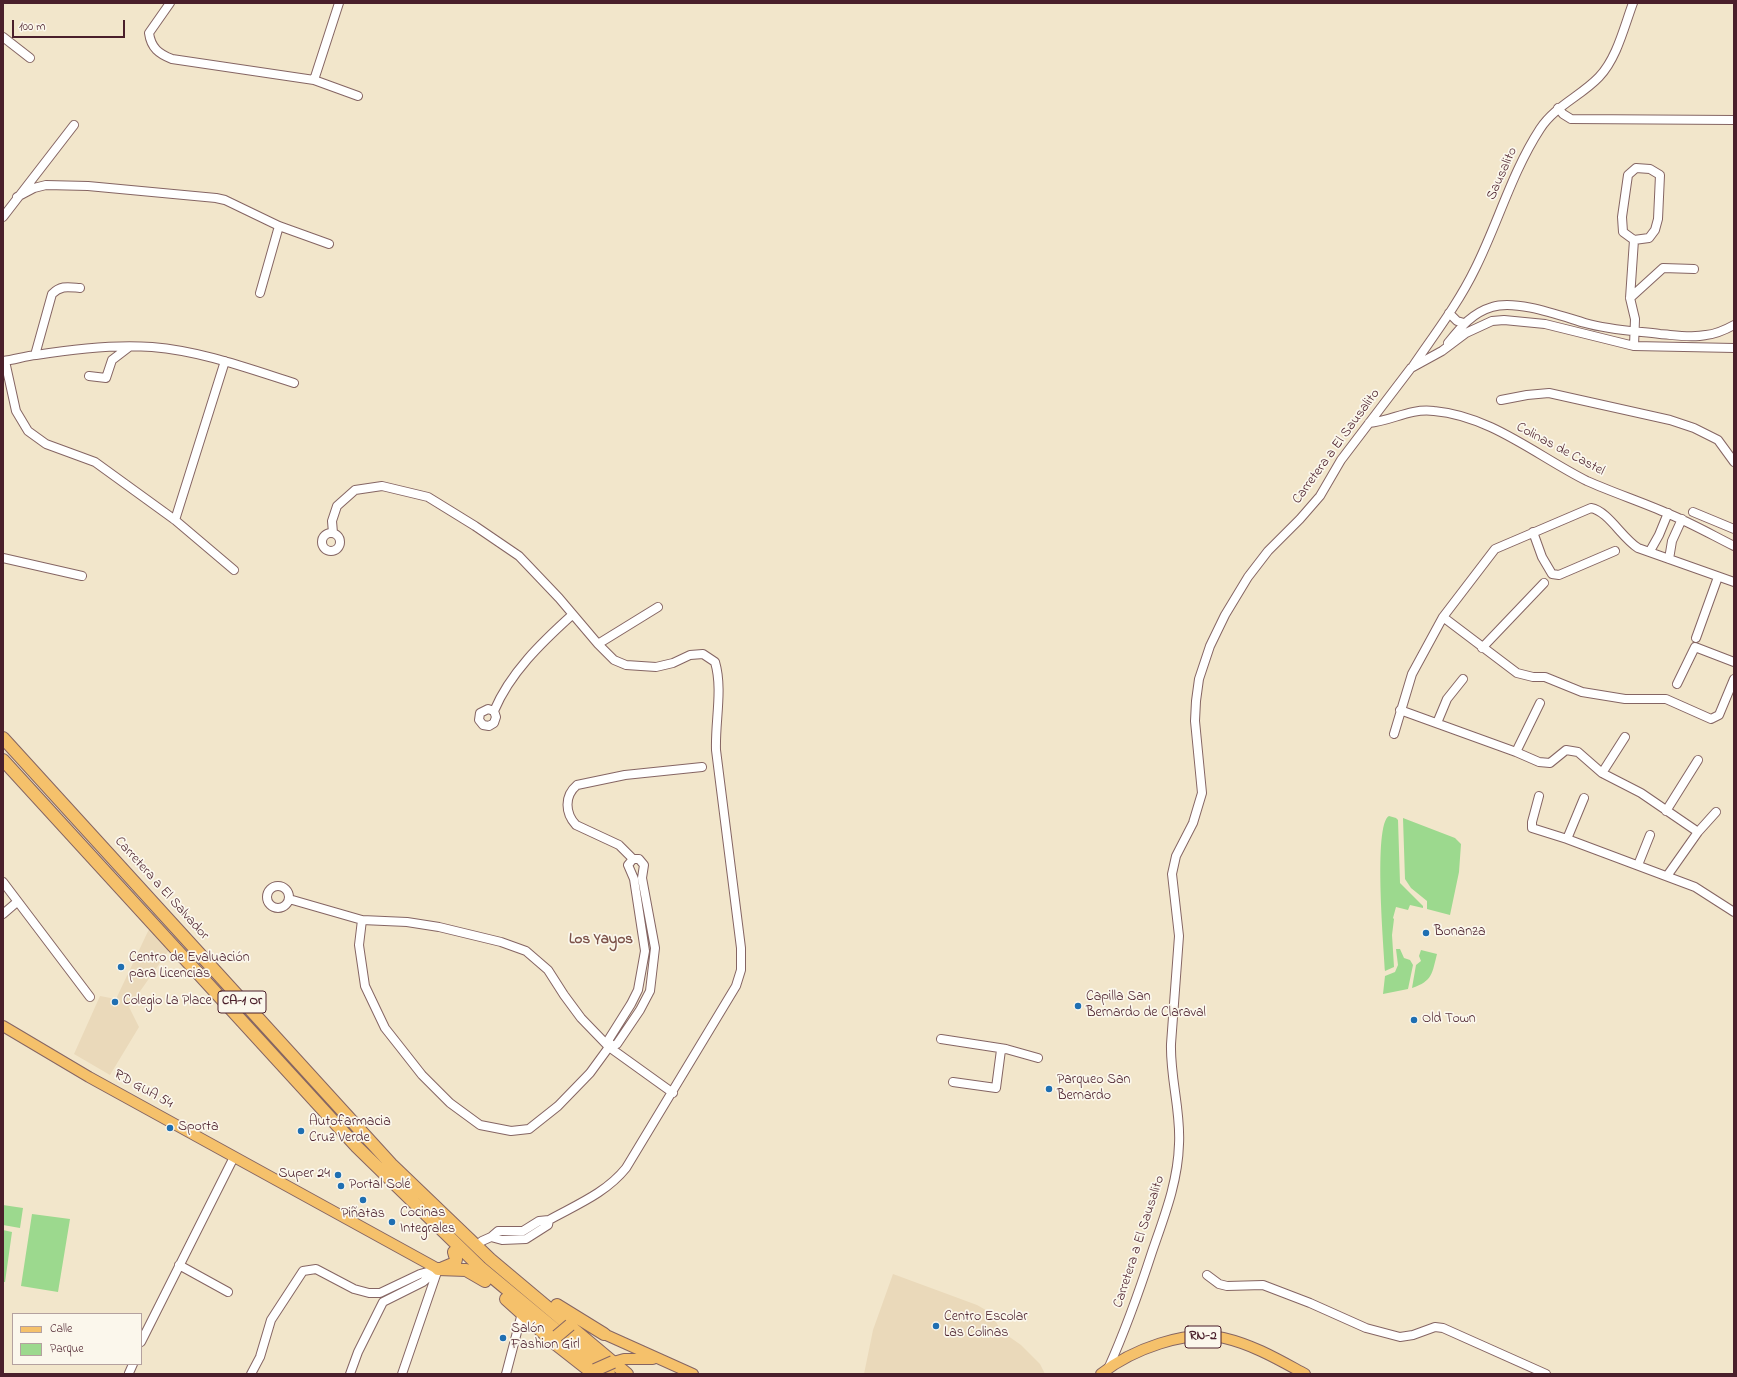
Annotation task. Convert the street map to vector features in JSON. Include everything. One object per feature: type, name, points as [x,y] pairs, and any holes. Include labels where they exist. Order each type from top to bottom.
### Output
[{"type":"highway","name":"Carretera a El Salvador","points":[[3,738],[391,1164],[490,1259],[627,1374]]},
{"type":"highway","name":"Carretera a El Salvador","points":[[3,760],[358,1147],[480,1267],[609,1374]]},
{"type":"highway","points":[[358,1147],[367,1163],[454,1252],[485,1282],[522,1313],[593,1372],[615,1361]]},
{"type":"highway","points":[[391,1164],[417,1178],[557,1305],[574,1325],[632,1374]]},
{"type":"highway","points":[[438,1269],[455,1263],[456,1259],[454,1252]]},
{"type":"highway","points":[[438,1269],[466,1270],[485,1282]]},
{"type":"highway","points":[[557,1305],[604,1334]]},
{"type":"highway","points":[[574,1325],[604,1334]]},
{"type":"highway","points":[[557,1341],[574,1325]]},
{"type":"main road","name":"RD GUA 54","points":[[3,1026],[89,1077],[438,1269]]},
{"type":"main road","points":[[604,1334],[693,1374]]},
{"type":"main road","name":"RN-2","points":[[1105,1371],[1154,1346],[1180,1339],[1205,1337],[1222,1338],[1251,1346],[1305,1374]]},
{"type":"main road","points":[[615,1361],[624,1359],[657,1359]]},
{"type":"street","points":[[170,3],[149,33],[155,49],[162,55],[172,59],[314,80],[358,96]]},
{"type":"street","points":[[314,80],[339,3]]},
{"type":"street","name":"Sausalito","points":[[1411,368],[1449,313],[1475,269],[1528,150],[1540,129],[1558,108],[1599,78],[1607,67],[1633,3]]},
{"type":"street","points":[[3,37],[30,58]]},
{"type":"street","points":[[1558,108],[1563,114],[1571,119],[1734,120]]},
{"type":"street","points":[[3,216],[74,125]]},
{"type":"street","points":[[1636,168],[1650,169],[1660,175],[1655,230],[1649,238],[1634,240],[1622,232],[1622,217],[1628,175],[1636,168]]},
{"type":"street","points":[[18,197],[34,188],[46,185],[88,186],[225,200],[279,226],[329,244]]},
{"type":"street","points":[[260,293],[279,226]]},
{"type":"street","points":[[1634,240],[1630,298],[1635,319],[1634,346]]},
{"type":"street","points":[[1630,298],[1663,268],[1694,269]]},
{"type":"street","points":[[35,355],[52,294],[58,288],[63,286],[80,288]]},
{"type":"street","points":[[1492,321],[1493,306]]},
{"type":"street","points":[[1442,351],[1464,323],[1493,306],[1524,306],[1608,329],[1646,332],[1704,336],[1724,330],[1734,325]]},
{"type":"street","points":[[1449,313],[1454,319],[1464,323]]},
{"type":"street","points":[[1635,319],[1646,332],[1646,348]]},
{"type":"street","points":[[1442,351],[1466,333],[1492,321],[1504,320],[1546,324],[1646,348],[1734,348]]},
{"type":"street","points":[[89,376],[106,378],[112,360],[129,347]]},
{"type":"street","points":[[234,570],[175,520],[95,462],[46,444],[28,432],[16,411],[4,361],[35,355],[129,347],[152,347],[195,354],[225,361],[294,383]]},
{"type":"street","name":"Carretera a El Sausalito","points":[[1105,1371],[1135,1301],[1168,1206],[1176,1178],[1180,1143],[1179,1120],[1171,1061],[1171,1044],[1179,936],[1172,874],[1176,856],[1193,823],[1202,794],[1195,721],[1199,679],[1210,646],[1225,615],[1248,577],[1268,551],[1300,519],[1320,496],[1341,460],[1411,368],[1442,351]]},
{"type":"street","points":[[175,520],[225,361]]},
{"type":"street","points":[[1501,400],[1527,394],[1549,394],[1681,423],[1718,440],[1734,462]]},
{"type":"street","name":"Colinas de Castel","points":[[1369,423],[1407,412],[1420,410],[1433,410],[1463,417],[1528,446],[1587,480],[1682,519],[1734,546]]},
{"type":"street","points":[[333,533],[332,521],[337,506],[355,490],[382,486],[428,498],[475,526],[519,556],[559,598],[572,615],[614,660],[636,667],[656,667],[673,663],[690,655],[703,654],[714,662],[719,676],[715,727],[716,750],[741,948],[741,970],[736,986],[673,1093],[626,1168],[616,1180],[603,1190],[549,1220],[548,1224],[526,1239],[486,1239]]},
{"type":"street","points":[[1394,734],[1412,674],[1443,617],[1495,549],[1533,532],[1591,508],[1604,514],[1628,541],[1638,548],[1734,582]]},
{"type":"street","points":[[1694,512],[1734,529]]},
{"type":"street","points":[[1650,551],[1659,535],[1668,513]]},
{"type":"street","points":[[1669,559],[1672,541],[1682,519]]},
{"type":"street","points":[[1533,532],[1542,557],[1552,574],[1558,575],[1615,551]]},
{"type":"street","points":[[3,558],[82,576]]},
{"type":"street","points":[[1696,638],[1718,577]]},
{"type":"street","points":[[1482,648],[1544,583]]},
{"type":"street","points":[[598,644],[658,607]]},
{"type":"street","points":[[494,711],[501,694],[525,662],[572,615]]},
{"type":"street","points":[[1443,617],[1517,673],[1533,677],[1545,677],[1582,692],[1625,699],[1666,699],[1709,719],[1715,718],[1719,715],[1734,679]]},
{"type":"street","points":[[1677,684],[1695,647],[1734,662]]},
{"type":"street","points":[[1437,723],[1447,698],[1463,679]]},
{"type":"street","points":[[1516,752],[1540,703]]},
{"type":"street","points":[[1400,710],[1516,752],[1539,762],[1545,763],[1555,760],[1561,752],[1566,750],[1574,750],[1602,773],[1641,793],[1698,832]]},
{"type":"street","points":[[1602,773],[1625,737]]},
{"type":"street","points":[[1666,811],[1698,760]]},
{"type":"street","points":[[362,920],[359,945],[361,969],[365,986],[385,1028],[428,1081],[450,1104],[480,1125],[511,1131],[529,1129],[558,1106],[590,1073],[609,1047],[617,1044],[640,1010],[650,991],[654,966],[655,948],[642,878],[644,865],[639,859],[633,859],[619,845],[576,825],[567,805],[573,789],[578,785],[625,774],[702,767]]},
{"type":"street","points":[[1539,796],[1532,822],[1532,828],[1567,839],[1695,887],[1734,912]]},
{"type":"street","points":[[1567,839],[1584,798]]},
{"type":"street","points":[[1667,876],[1698,832],[1716,812]]},
{"type":"street","points":[[1638,865],[1650,835]]},
{"type":"street","points":[[609,1047],[609,1039],[638,990],[643,970],[645,951],[634,879],[628,868],[629,863],[633,859]]},
{"type":"street","points":[[3,882],[90,997]]},
{"type":"street","points":[[289,899],[362,920],[407,922],[439,927],[501,942],[526,951],[548,970],[564,995],[582,1018],[609,1047],[673,1093]]},
{"type":"street","points":[[3,914],[17,902]]},
{"type":"street","points":[[941,1039],[1006,1049],[1038,1058]]},
{"type":"street","points":[[953,1082],[996,1088],[1002,1050],[1006,1049]]},
{"type":"street","points":[[142,1340],[234,1157]]},
{"type":"street","points":[[179,1265],[228,1292]]},
{"type":"street","points":[[251,1374],[260,1357],[272,1320],[303,1271],[316,1270],[354,1289],[370,1293],[380,1293],[420,1274],[438,1269]]},
{"type":"street","points":[[350,1374],[358,1352],[383,1302],[423,1282],[438,1269]]},
{"type":"street","points":[[402,1374],[438,1269]]},
{"type":"street","points":[[1207,1275],[1218,1284],[1227,1286],[1262,1285],[1310,1303],[1366,1328],[1400,1337],[1413,1335],[1435,1327],[1443,1328],[1546,1374]]},
{"type":"street","points":[[380,1293],[383,1302]]},
{"type":"street","points":[[506,1374],[522,1313]]},
{"type":"street","points":[[130,1373],[133,1365]]},
{"type":"shaded area","name":"Colegio La Place","points":[[150,927],[169,950],[129,1007],[139,1027],[110,1075],[74,1054],[100,996],[116,999]]},
{"type":"shaded area","name":"Centro Escolar Las Colinas","points":[[893,1274],[977,1305],[991,1313],[1001,1331],[1021,1345],[1040,1364],[1045,1374],[864,1374],[873,1330]]},
{"type":"green space","points":[[1389,816],[1398,820],[1400,883],[1423,906],[1423,908],[1410,905],[1408,910],[1396,907],[1393,918],[1392,935],[1394,967],[1385,971],[1380,863],[1381,840],[1384,824]]},
{"type":"green space","points":[[1403,818],[1455,838],[1461,844],[1459,872],[1450,915],[1427,909],[1427,901],[1411,888],[1405,879]]},
{"type":"green space","points":[[1396,949],[1400,949],[1404,958],[1410,960],[1413,965],[1408,989],[1383,994],[1385,976],[1395,972],[1398,965]]},
{"type":"green space","points":[[1421,950],[1437,954],[1428,979],[1412,988],[1416,965],[1421,961],[1419,956]]},
{"type":"green space","points":[[3,1205],[23,1208],[20,1228],[3,1225]]},
{"type":"green space","points":[[32,1214],[70,1219],[58,1292],[21,1286]]},
{"type":"green space","points":[[3,1230],[12,1232],[5,1282],[3,1282]]},
{"type":"place","name":"Bonanza","points":[[1426,933]]},
{"type":"place","name":"Centro de Evaluación para Licencias","points":[[121,967]]},
{"type":"place","name":"Colegio La Place","points":[[115,1002]]},
{"type":"place","name":"Capilla San Bernardo de Claraval","points":[[1078,1006]]},
{"type":"place","name":"Old Town","points":[[1414,1020]]},
{"type":"place","name":"Parqueo San Bernardo","points":[[1049,1089]]},
{"type":"place","name":"Sporta","points":[[170,1128]]},
{"type":"place","name":"Autofarmacia Cruz Verde","points":[[301,1131]]},
{"type":"place","name":"Super 24","points":[[338,1175]]},
{"type":"place","name":"Portal Solé","points":[[341,1186]]},
{"type":"place","name":"Piñatas","points":[[363,1200]]},
{"type":"place","name":"Cocinas Integrales","points":[[392,1222]]},
{"type":"place","name":"Centro Escolar Las Colinas","points":[[936,1326]]},
{"type":"place","name":"Salón Fashion Girl","points":[[503,1338]]},
{"type":"district","name":"Los Yayos","points":[[601,941]]}]
